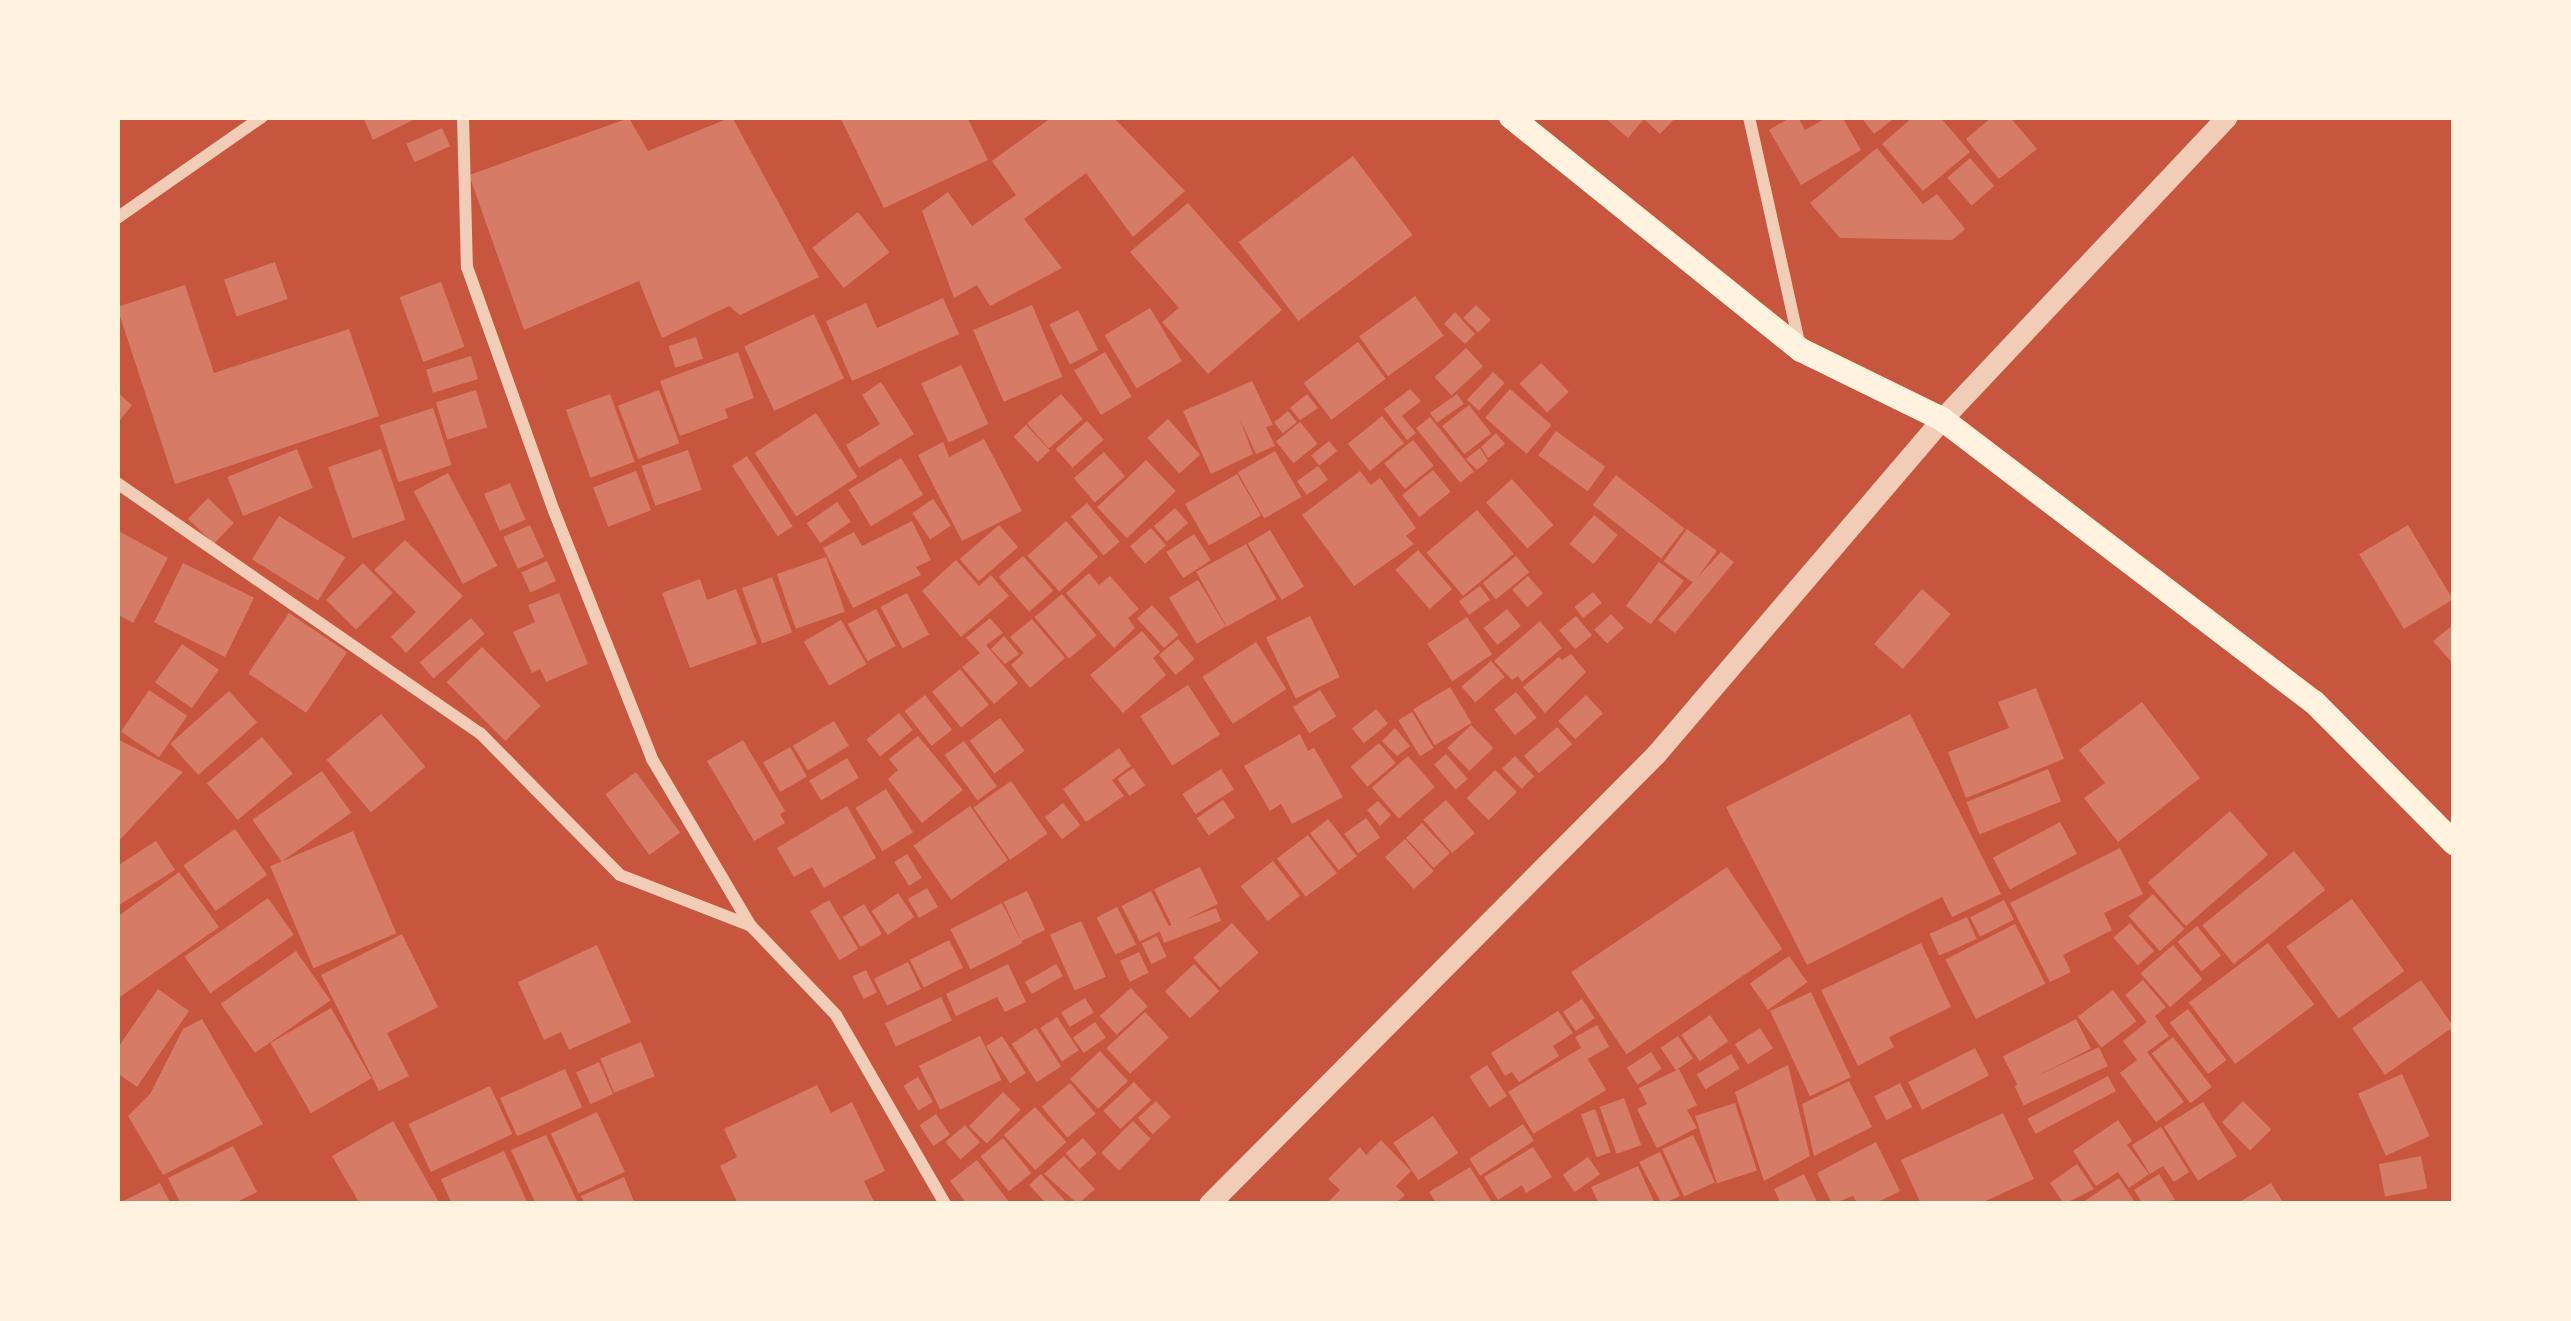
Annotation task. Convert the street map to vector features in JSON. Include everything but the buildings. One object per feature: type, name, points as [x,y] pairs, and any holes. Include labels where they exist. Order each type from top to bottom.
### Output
[{"type":"main road","points":[[1511,117],[1801,350],[1942,419],[2314,702],[2454,843]]},
{"type":"street","points":[[117,218],[262,117]]},
{"type":"street","points":[[463,117],[466,267],[554,511],[652,759],[749,926],[836,1015],[945,1204]]},
{"type":"street","points":[[1748,117],[1801,350]]},
{"type":"street","points":[[1209,1204],[1656,754],[1942,419],[2227,117]]},
{"type":"street","points":[[117,484],[480,733],[620,875],[749,926]]}]
